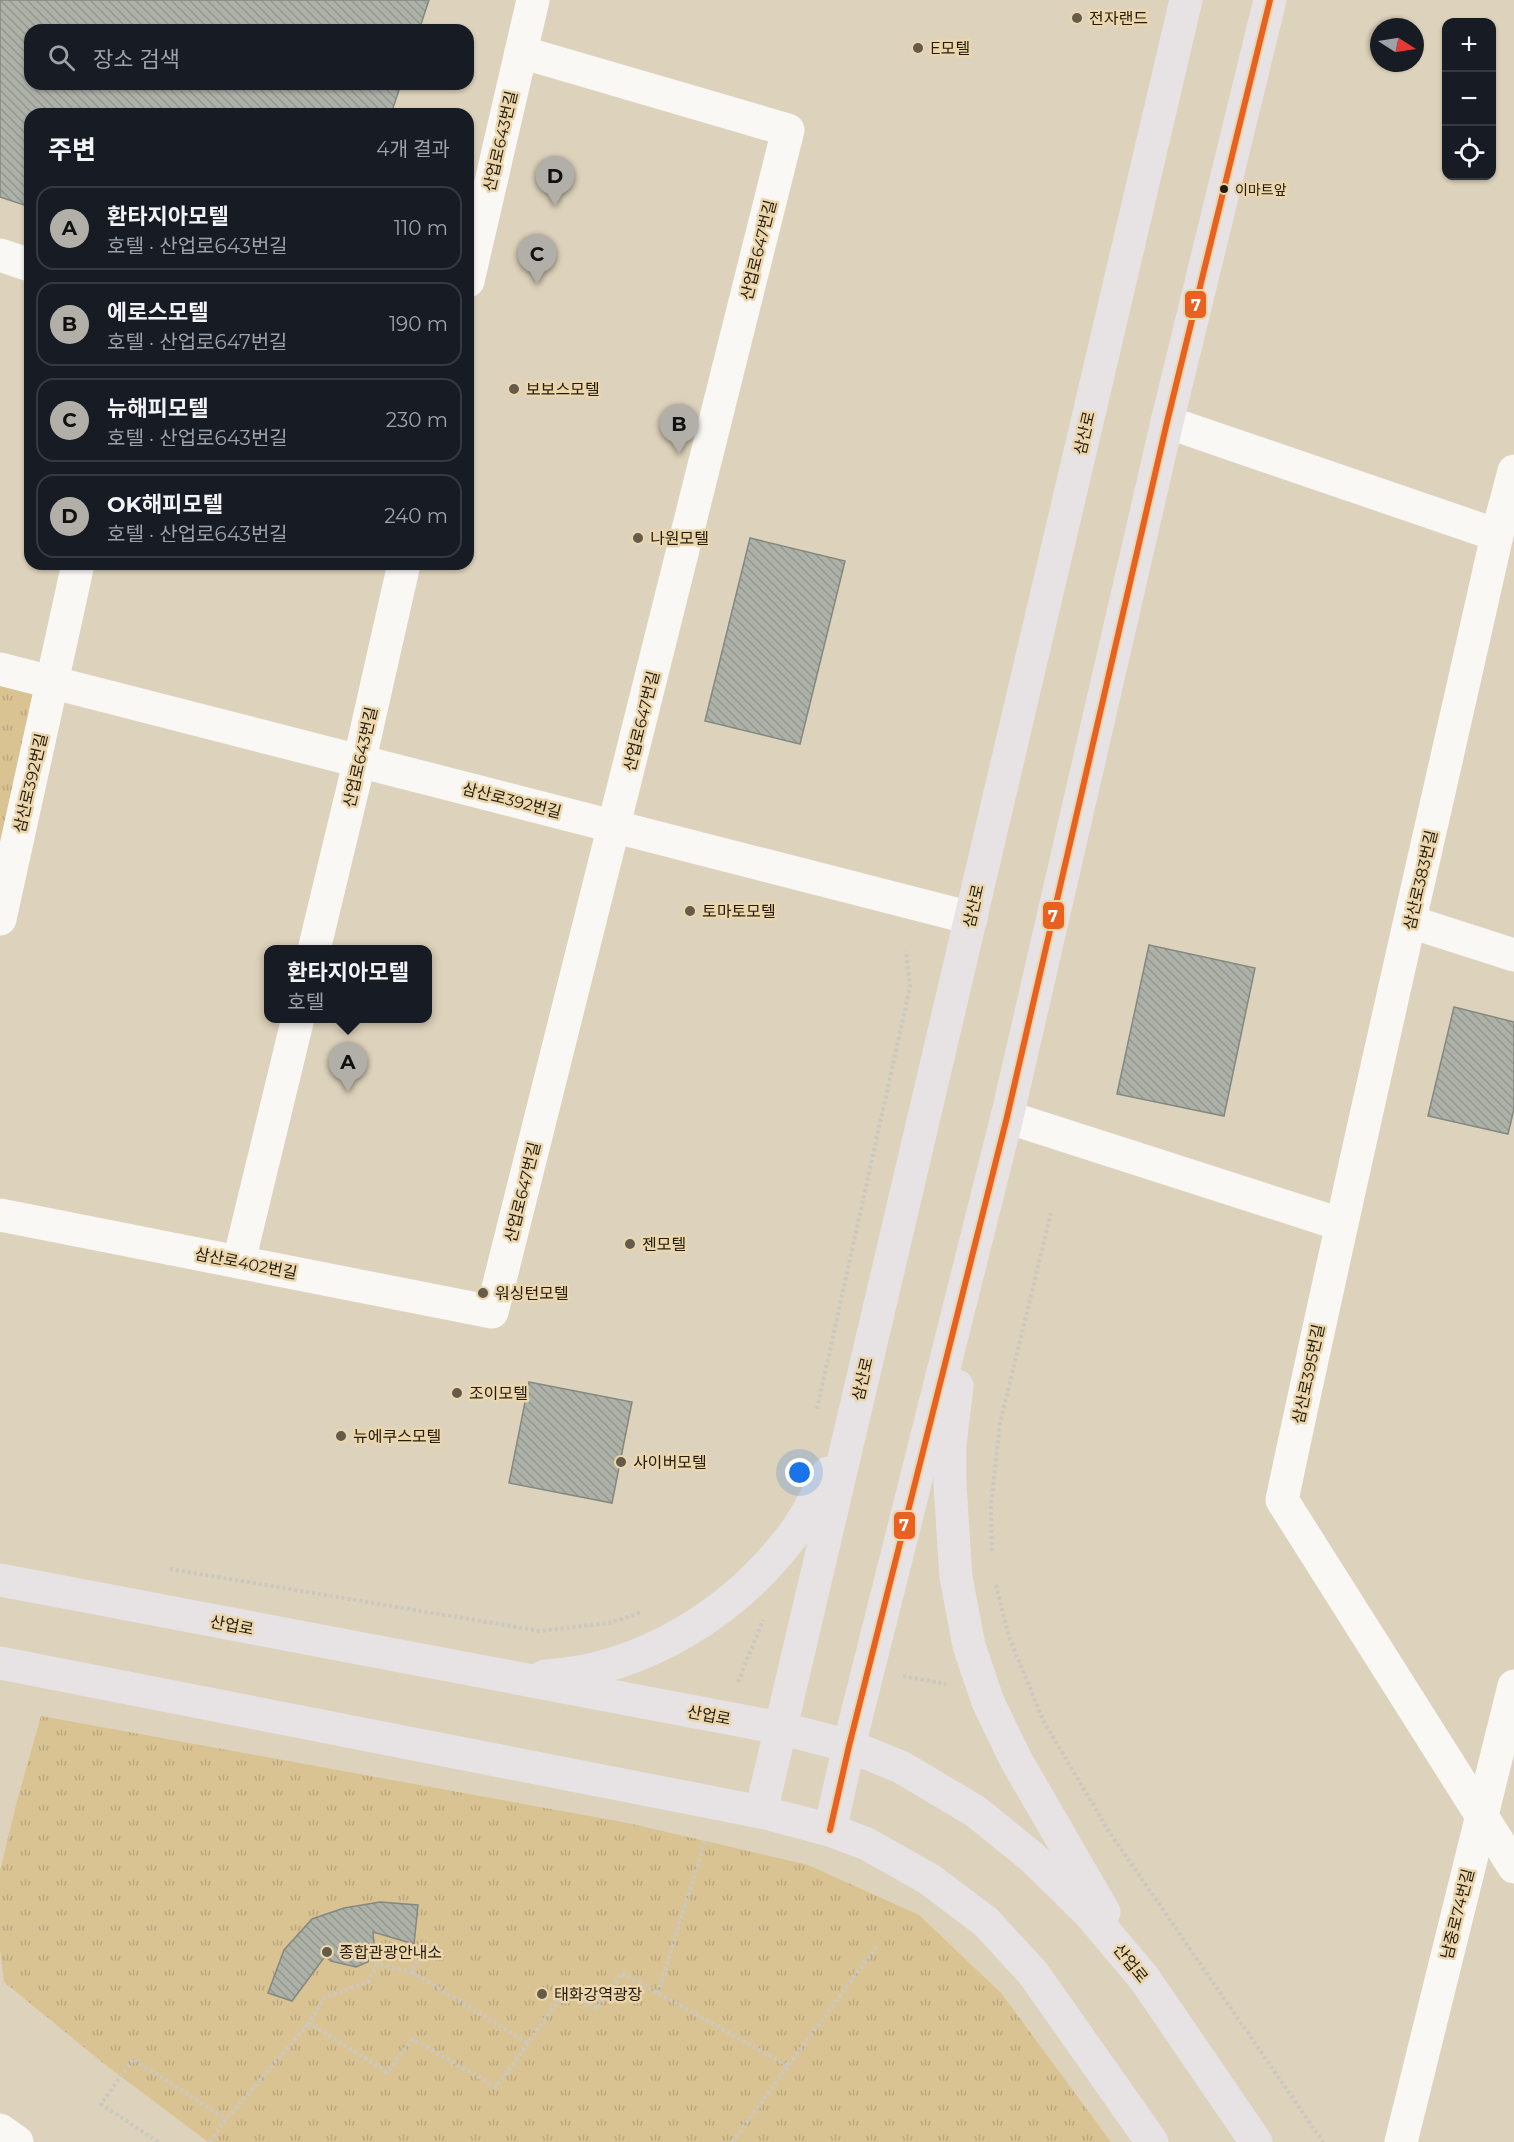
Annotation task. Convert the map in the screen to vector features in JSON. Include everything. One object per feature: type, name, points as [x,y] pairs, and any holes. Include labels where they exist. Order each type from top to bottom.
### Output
[{"type":"main road","name":"삼산로","points":[[760,1812],[1186,0]]},
{"type":"main road","points":[[830,1830],[1007,1117],[1167,422],[1270,0]]},
{"type":"main road","points":[[972,1256],[950,1445],[950,1485],[956,1577],[969,1646],[988,1702],[1016,1760],[1144,1978]]},
{"type":"main road","points":[[512,1678],[561,1675],[608,1665],[652,1650],[696,1625],[763,1570],[795,1532],[818,1494],[853,1419]]},
{"type":"main road","name":"산업로","points":[[0,1580],[780,1728],[849,1746],[901,1767],[975,1811],[1033,1858],[1090,1914],[1144,1978],[1256,2142]]},
{"type":"main road","points":[[0,1663],[760,1812],[830,1830],[867,1844],[929,1879],[986,1922],[1034,1973],[1152,2142]]},
{"type":"street","name":"산업로643번길","points":[[474,255],[533,0]]},
{"type":"street","name":"산업로647번길","points":[[492,1312],[788,130],[521,52]]},
{"type":"street","points":[[0,255],[24,263]]},
{"type":"street","points":[[1167,422],[1497,535]]},
{"type":"street","name":"삼산로383번길","points":[[1340,1224],[1411,922],[1497,535],[1514,471]]},
{"type":"street","points":[[53,683],[77,570]]},
{"type":"street","name":"산업로643번길","points":[[315,945],[403,570]]},
{"type":"street","name":"삼산로392번길","points":[[0,669],[359,763],[971,918]]},
{"type":"street","name":"삼산로392번길","points":[[0,919],[53,683]]},
{"type":"street","points":[[1411,922],[1514,955]]},
{"type":"street","points":[[239,1261],[297,1023]]},
{"type":"street","points":[[1007,1117],[1340,1224]]},
{"type":"street","name":"삼산로402번길","points":[[0,1215],[492,1312]]},
{"type":"street","name":"삼산로395번길","points":[[1340,1224],[1282,1500],[1514,1867]]},
{"type":"street","name":"남중로74번길","points":[[1401,2142],[1514,1686]]},
{"type":"street","points":[[0,2130],[17,2142]]},
{"type":"path","points":[[815,1417],[910,987],[906,951]]},
{"type":"path","points":[[993,1562],[991,1505],[1000,1423],[1051,1213]]},
{"type":"path","points":[[170,1569],[540,1631],[609,1623],[653,1609]]},
{"type":"path","points":[[995,1583],[1008,1634],[1043,1720],[1108,1830],[1323,2142]]},
{"type":"path","points":[[738,1682],[764,1618]]},
{"type":"path","points":[[901,1675],[954,1686]]},
{"type":"path","points":[[658,1993],[705,1841]]},
{"type":"path","points":[[732,2142],[876,1947]]},
{"type":"path","points":[[412,1972],[423,1950]]},
{"type":"path","points":[[210,2142],[226,2119],[309,2023],[325,1997],[368,1982],[376,1965],[412,1972],[528,2043]]},
{"type":"path","points":[[309,2023],[387,2072],[413,2039],[496,2087],[567,1989],[597,2009],[622,1973],[789,2066]]},
{"type":"path","points":[[158,2142],[101,2104],[133,2059],[226,2119]]},
{"type":"green space","points":[[0,670],[53,683],[0,912]]},
{"type":"green space","points":[[41,1716],[628,1823],[808,1865],[919,1915],[1001,1993],[1111,2142],[208,2142],[103,2063],[4,1982],[0,1950],[0,1871]]},
{"type":"building","points":[[0,0],[429,0],[421,24],[24,24],[24,90],[399,90],[393,108],[24,108],[24,205],[0,197]]},
{"type":"building","points":[[750,538],[845,561],[800,744],[705,721]]},
{"type":"building","points":[[1149,945],[1255,968],[1224,1116],[1117,1094]]},
{"type":"building","points":[[1454,1007],[1514,1022],[1514,1109],[1508,1134],[1428,1116]]},
{"type":"building","points":[[529,1382],[632,1402],[612,1503],[509,1483]]},
{"type":"building","name":"종합관광안내소","points":[[380,1902],[418,1905],[414,1944],[373,1932],[374,1945],[368,1962],[356,1967],[331,1961],[326,1955],[292,2001],[268,1993],[284,1950],[312,1919],[344,1908]]},
{"type":"transit line","name":"7","points":[[830,1830],[1007,1117],[1167,422],[1270,0]]},
{"type":"place","name":"전자랜드","points":[[1077,18]]},
{"type":"place","name":"E모텔","points":[[918,48]]},
{"type":"place","name":"이마트앞","points":[[1224,189]]},
{"type":"place","name":"OK해피모텔","points":[[555,206]]},
{"type":"place","name":"뉴해피모텔","points":[[537,284]]},
{"type":"place","name":"보보스모텔","points":[[514,389]]},
{"type":"place","name":"에로스모텔","points":[[679,454]]},
{"type":"place","name":"나원모텔","points":[[638,538]]},
{"type":"place","name":"토마토모텔","points":[[690,911]]},
{"type":"place","name":"환타지아모텔","points":[[348,1092]]},
{"type":"place","name":"젠모텔","points":[[630,1244]]},
{"type":"place","name":"워싱턴모텔","points":[[483,1293]]},
{"type":"place","name":"조이모텔","points":[[457,1393]]},
{"type":"place","name":"뉴에쿠스모텔","points":[[341,1436]]},
{"type":"place","name":"사이버모텔","points":[[621,1462]]},
{"type":"place","name":"종합관광안내소","points":[[327,1952]]},
{"type":"place","name":"태화강역광장","points":[[542,1994]]}]
